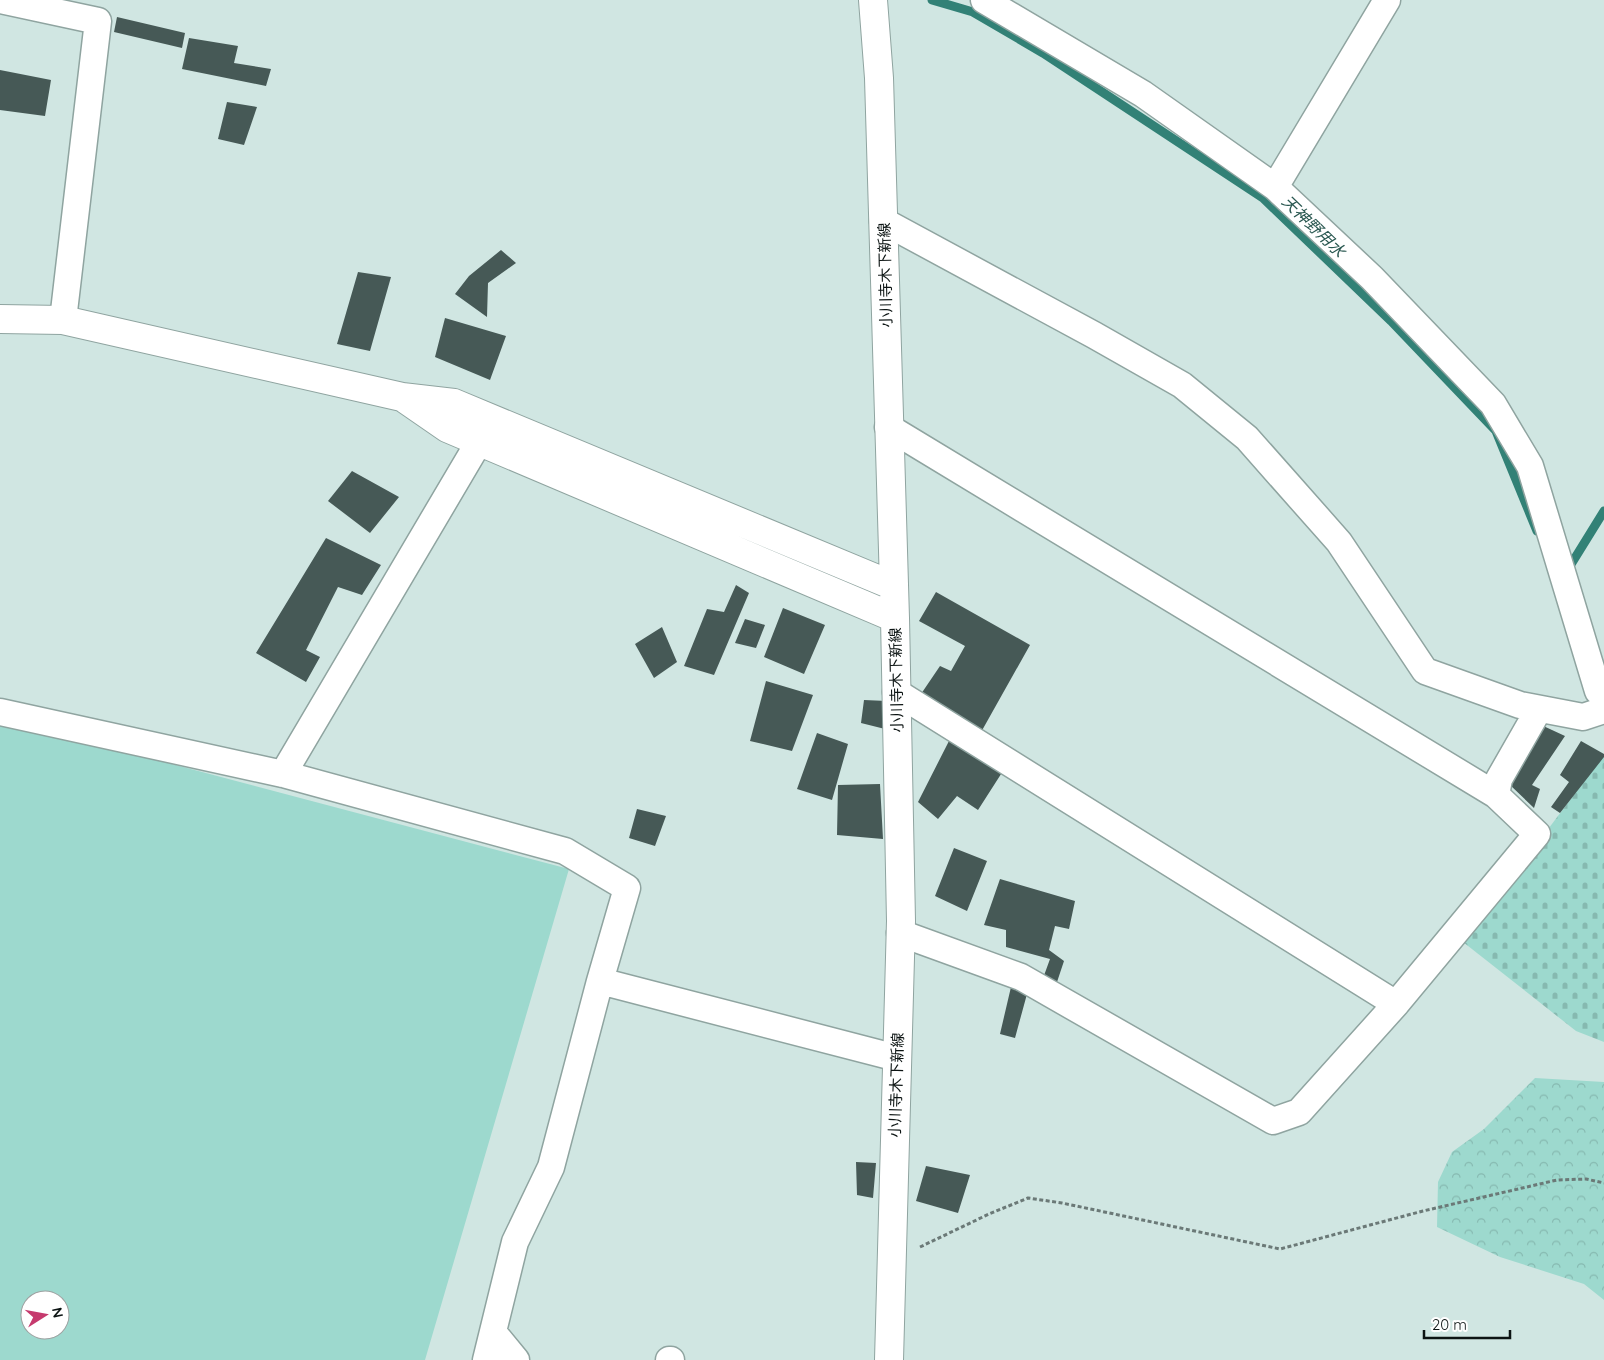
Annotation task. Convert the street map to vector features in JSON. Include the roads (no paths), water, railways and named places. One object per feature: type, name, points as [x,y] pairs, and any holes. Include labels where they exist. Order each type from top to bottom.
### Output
[{"type":"street","points":[[0,0],[98,21],[63,320]]},
{"type":"street","name":"小川寺木下新線","points":[[873,0],[879,78],[895,618],[900,933],[889,1360]]},
{"type":"street","points":[[984,0],[1143,94],[1275,187],[1372,278],[1493,404],[1530,466],[1598,692],[1604,698]]},
{"type":"street","points":[[1275,187],[1386,0]]},
{"type":"street","points":[[883,221],[1094,335],[1182,385],[1247,438],[1339,542],[1425,671],[1520,705],[1583,717],[1604,710]]},
{"type":"street","points":[[0,319],[63,320],[402,397],[454,403],[894,586]]},
{"type":"street","points":[[402,397],[447,428],[895,618]]},
{"type":"street","points":[[888,427],[1496,795],[1537,834],[1396,1004],[1299,1112],[1273,1120],[1021,977],[900,933]]},
{"type":"street","points":[[283,774],[479,442]]},
{"type":"street","points":[[896,692],[1396,1004]]},
{"type":"street","points":[[1496,795],[1499,779],[1539,709]]},
{"type":"street","points":[[0,712],[283,774],[565,851],[627,888],[600,981],[551,1167],[515,1242],[486,1360]]},
{"type":"street","points":[[600,981],[897,1058]]},
{"type":"street","points":[[493,1332],[516,1360]]},
{"type":"waterway","name":"天神野用水","points":[[932,0],[973,12],[1043,53],[1263,198],[1391,321],[1496,431],[1537,531]]},
{"type":"waterway","name":"天神野用水","points":[[1570,566],[1604,511]]}]
